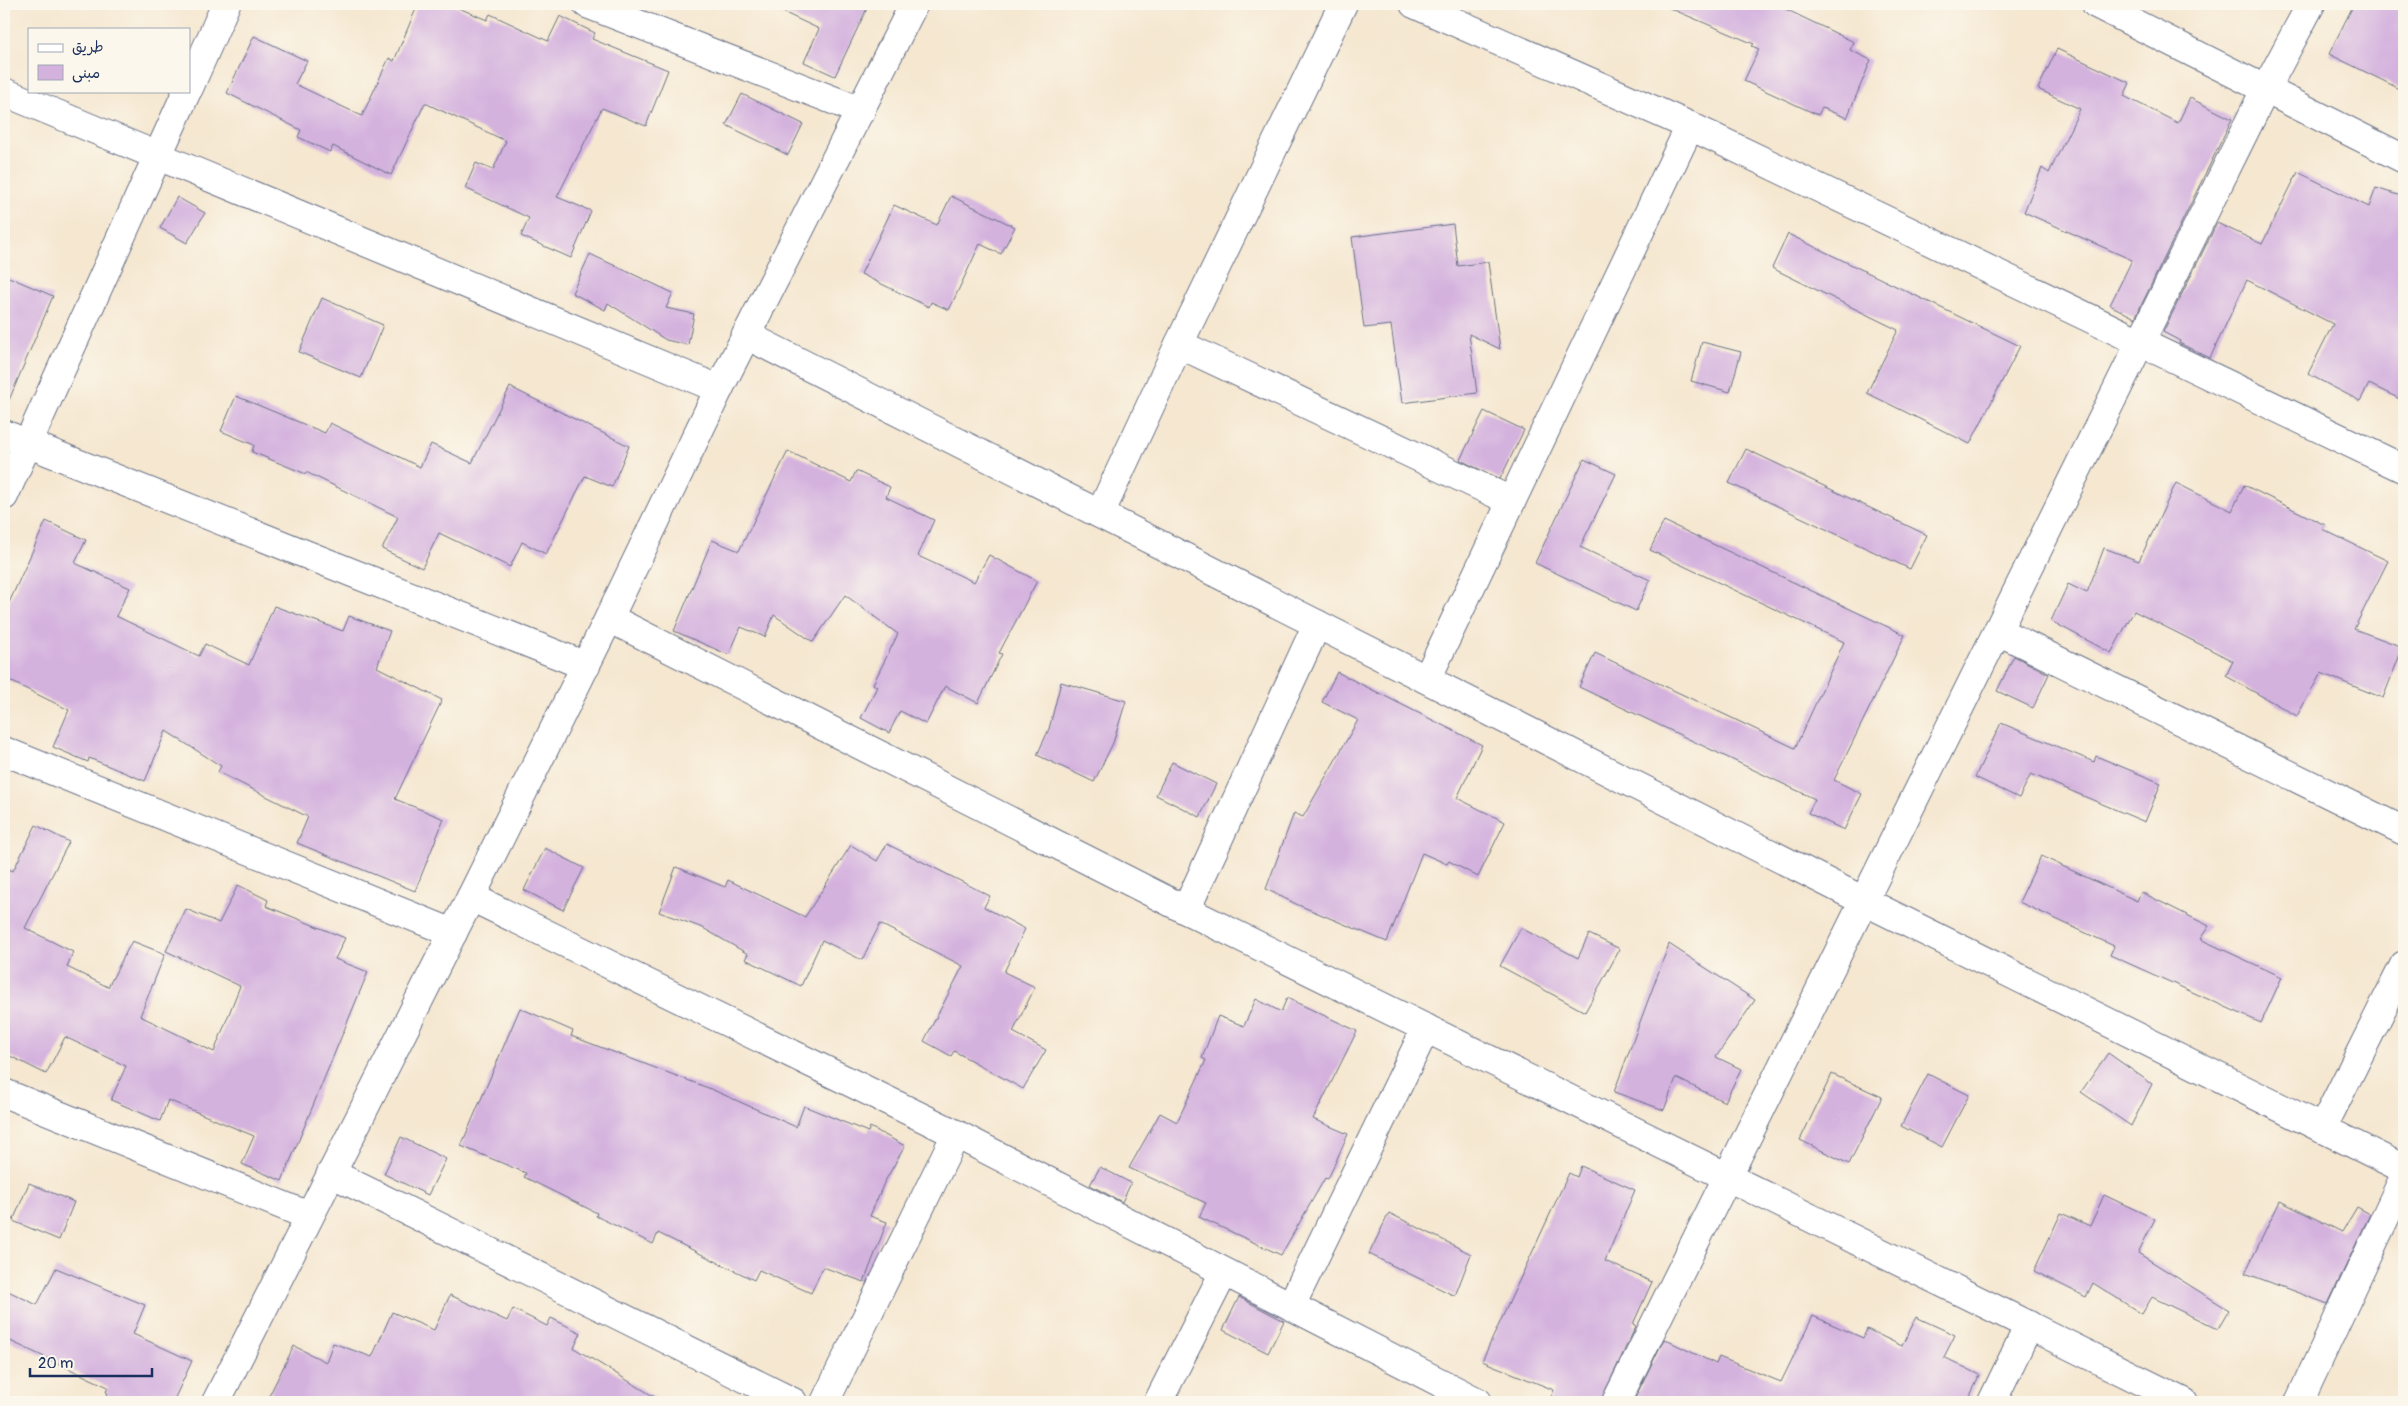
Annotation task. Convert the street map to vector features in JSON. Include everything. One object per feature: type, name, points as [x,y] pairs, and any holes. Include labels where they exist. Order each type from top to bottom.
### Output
[{"type":"street","points":[[190,86],[226,4]]},
{"type":"street","points":[[587,4],[861,111]]},
{"type":"street","points":[[216,1402],[586,666],[719,388],[914,4]]},
{"type":"street","points":[[1100,514],[1179,344],[1343,4]]},
{"type":"street","points":[[1414,4],[1690,126],[2404,469]]},
{"type":"street","points":[[2096,4],[2404,159]]},
{"type":"street","points":[[1616,1402],[2265,90],[2312,4]]},
{"type":"street","points":[[4,92],[719,388]]},
{"type":"street","points":[[4,496],[16,439],[158,157],[187,92]]},
{"type":"street","points":[[1427,679],[1690,126]]},
{"type":"street","points":[[746,335],[1864,901],[2404,1169]]},
{"type":"street","points":[[1179,344],[1511,501]]},
{"type":"street","points":[[16,439],[586,666]]},
{"type":"street","points":[[609,618],[1186,910],[2184,1402]]},
{"type":"street","points":[[1186,910],[1318,624]]},
{"type":"street","points":[[1998,631],[2404,831]]},
{"type":"street","points":[[4,751],[453,933]]},
{"type":"street","points":[[471,897],[956,1134],[1478,1402]]},
{"type":"street","points":[[2322,1129],[2404,964]]},
{"type":"street","points":[[1291,1306],[1426,1028]]},
{"type":"street","points":[[4,1093],[309,1216]]},
{"type":"street","points":[[826,1402],[956,1134]]},
{"type":"street","points":[[330,1173],[794,1402]]},
{"type":"street","points":[[2300,1402],[2404,1177]]},
{"type":"street","points":[[1158,1402],[1224,1272]]},
{"type":"street","points":[[1992,1402],[2029,1326]]},
{"type":"building","points":[[418,4],[449,4],[487,20],[490,14],[548,41],[560,16],[595,33],[592,39],[668,70],[646,126],[602,108],[557,197],[591,211],[571,258],[521,236],[529,218],[465,188],[476,163],[493,170],[506,141],[425,103],[391,175],[333,146],[330,152],[298,137],[301,130],[227,93],[254,36],[307,61],[295,84],[362,116],[389,58],[394,61]]},
{"type":"building","points":[[766,4],[869,4],[835,76],[804,62],[819,29]]},
{"type":"building","points":[[1660,4],[1775,4],[1854,42],[1850,50],[1871,60],[1847,118],[1822,108],[1818,115],[1744,81],[1759,49],[1752,46],[1754,44]]},
{"type":"building","points":[[2354,4],[2404,4],[2404,91],[2329,54]]},
{"type":"building","points":[[2057,49],[2130,83],[2124,96],[2178,123],[2190,98],[2232,119],[2135,318],[2110,305],[2132,260],[2024,212],[2042,168],[2049,173],[2080,109],[2038,89]]},
{"type":"building","points":[[742,94],[803,124],[788,155],[726,125]]},
{"type":"building","points":[[2298,172],[2369,207],[2376,188],[2404,197],[2404,401],[2369,384],[2360,401],[2308,374],[2333,324],[2247,280],[2210,358],[2179,343],[2180,341],[2163,332],[2217,223],[2262,244]]},
{"type":"building","points":[[951,196],[1015,227],[1001,254],[980,244],[949,310],[931,302],[929,307],[861,274],[894,205],[937,225]]},
{"type":"building","points":[[177,197],[205,213],[187,243],[160,228]]},
{"type":"building","points":[[1453,224],[1458,266],[1488,262],[1500,349],[1469,334],[1477,393],[1402,403],[1391,325],[1364,328],[1352,237]]},
{"type":"building","points":[[1788,234],[2020,346],[1970,444],[1867,393],[1898,330],[1772,268]]},
{"type":"building","points":[[590,254],[673,293],[666,308],[694,314],[688,345],[666,340],[608,303],[605,310],[572,293]]},
{"type":"building","points":[[4,275],[53,296],[4,412]]},
{"type":"building","points":[[322,298],[383,325],[361,378],[299,352]]},
{"type":"building","points":[[1702,342],[1741,352],[1730,392],[1691,381]]},
{"type":"building","points":[[510,387],[629,446],[612,487],[585,476],[546,554],[522,542],[510,567],[439,533],[422,568],[382,549],[398,517],[306,472],[306,474],[252,452],[254,445],[221,431],[236,396],[325,433],[330,423],[420,467],[431,444],[472,463]]},
{"type":"building","points":[[1484,411],[1524,430],[1500,479],[1460,460]]},
{"type":"building","points":[[1746,449],[1927,535],[1910,569],[1729,483]]},
{"type":"building","points":[[788,451],[851,482],[856,471],[890,487],[886,497],[934,520],[918,556],[974,582],[989,555],[1037,581],[999,653],[1002,654],[978,703],[945,686],[926,724],[900,711],[889,733],[861,718],[877,687],[873,684],[898,634],[845,595],[813,642],[774,615],[765,637],[741,627],[729,655],[674,631],[712,540],[739,551]]},
{"type":"building","points":[[1584,459],[1616,474],[1580,547],[1650,580],[1636,611],[1535,563]]},
{"type":"building","points":[[2176,483],[2232,511],[2244,485],[2325,525],[2322,529],[2388,561],[2354,629],[2403,647],[2383,698],[2321,673],[2297,716],[2226,676],[2233,661],[2134,611],[2111,653],[2051,621],[2068,584],[2087,593],[2104,548],[2139,561]]},
{"type":"building","points":[[46,521],[86,540],[75,563],[130,588],[116,616],[199,656],[205,644],[249,665],[274,606],[343,631],[349,616],[390,631],[377,667],[442,700],[395,799],[444,819],[415,891],[297,843],[308,817],[218,772],[221,766],[166,731],[145,781],[89,758],[88,762],[53,747],[69,710],[4,678],[4,614]]},
{"type":"building","points":[[1664,521],[1905,635],[1834,780],[1862,794],[1844,830],[1808,813],[1815,799],[1579,687],[1595,653],[1795,748],[1844,642],[1650,550]]},
{"type":"building","points":[[2014,656],[2049,674],[2033,708],[1997,691]]},
{"type":"building","points":[[1337,672],[1482,745],[1457,798],[1505,822],[1478,877],[1449,861],[1447,864],[1422,853],[1387,942],[1296,904],[1266,889],[1294,813],[1303,817],[1358,720],[1322,702]]},
{"type":"building","points":[[1061,682],[1126,701],[1113,743],[1094,782],[1037,755],[1049,729]]},
{"type":"building","points":[[2001,723],[2094,762],[2096,756],[2161,783],[2145,822],[2031,774],[2019,798],[1975,777]]},
{"type":"building","points":[[1172,762],[1216,784],[1200,817],[1156,795]]},
{"type":"building","points":[[36,825],[69,842],[25,928],[73,952],[67,967],[108,987],[132,941],[165,954],[140,1016],[214,1052],[240,986],[166,951],[186,909],[219,923],[238,885],[268,900],[266,906],[345,938],[335,959],[368,972],[282,1181],[242,1164],[254,1136],[168,1100],[160,1121],[111,1100],[126,1066],[65,1037],[46,1074],[4,1053],[4,867],[13,871]]},
{"type":"building","points":[[887,844],[990,896],[984,907],[1025,929],[1004,972],[1035,987],[1013,1032],[1046,1050],[1023,1089],[954,1051],[951,1056],[924,1041],[963,966],[880,924],[862,960],[822,940],[801,986],[745,959],[748,954],[703,928],[659,912],[676,867],[725,887],[728,880],[805,917],[851,845],[877,861]]},
{"type":"building","points":[[545,848],[584,868],[563,910],[524,890]]},
{"type":"building","points":[[2041,856],[2137,901],[2141,892],[2209,926],[2200,939],[2282,977],[2261,1023],[2110,955],[2114,946],[2019,902]]},
{"type":"building","points":[[1521,928],[1578,958],[1589,934],[1620,949],[1585,1012],[1500,966]]},
{"type":"building","points":[[1669,944],[1755,1000],[1716,1057],[1741,1069],[1725,1102],[1676,1078],[1664,1110],[1614,1092]]},
{"type":"building","points":[[1287,998],[1357,1031],[1313,1119],[1348,1134],[1328,1179],[1325,1178],[1281,1255],[1199,1217],[1206,1203],[1129,1168],[1160,1113],[1177,1122],[1206,1060],[1202,1058],[1218,1016],[1244,1026],[1256,999],[1281,1012]]},
{"type":"building","points":[[520,1008],[573,1031],[571,1036],[711,1089],[796,1127],[804,1106],[868,1132],[870,1127],[905,1146],[884,1183],[870,1216],[887,1222],[864,1282],[823,1267],[811,1293],[759,1270],[754,1280],[658,1233],[653,1244],[596,1216],[597,1213],[524,1177],[526,1173],[461,1146]]},
{"type":"building","points":[[2108,1053],[2152,1084],[2131,1126],[2081,1092]]},
{"type":"building","points":[[1832,1074],[1882,1097],[1849,1164],[1800,1140]]},
{"type":"building","points":[[1928,1074],[1969,1095],[1942,1147],[1901,1126]]},
{"type":"building","points":[[401,1137],[446,1159],[428,1195],[384,1174]]},
{"type":"building","points":[[1581,1166],[1635,1190],[1605,1261],[1652,1282],[1633,1324],[1636,1326],[1600,1402],[1549,1402],[1554,1390],[1482,1361],[1569,1173],[1577,1177]]},
{"type":"building","points":[[1100,1167],[1131,1183],[1122,1202],[1090,1185]]},
{"type":"building","points":[[29,1183],[74,1202],[59,1240],[13,1221]]},
{"type":"building","points":[[2104,1195],[2155,1219],[2138,1253],[2229,1310],[2218,1329],[2152,1297],[2142,1314],[2093,1283],[2086,1297],[2034,1271],[2061,1213],[2090,1226]]},
{"type":"building","points":[[2280,1201],[2342,1232],[2357,1207],[2370,1214],[2328,1304],[2245,1273]]},
{"type":"building","points":[[1389,1213],[1471,1254],[1455,1296],[1369,1254]]},
{"type":"building","points":[[56,1268],[145,1305],[133,1334],[192,1361],[173,1402],[104,1402],[108,1393],[106,1392],[108,1387],[4,1338],[4,1289],[37,1305]]},
{"type":"building","points":[[450,1295],[507,1321],[513,1309],[547,1326],[551,1318],[581,1333],[574,1348],[663,1402],[266,1402],[294,1346],[326,1362],[333,1343],[372,1357],[392,1312],[434,1330]]},
{"type":"building","points":[[1239,1297],[1284,1321],[1268,1353],[1223,1330]]},
{"type":"building","points":[[1813,1316],[1863,1338],[1867,1329],[1902,1346],[1916,1317],[1955,1335],[1944,1357],[1980,1375],[1967,1402],[1633,1402],[1664,1339],[1716,1364],[1719,1357],[1781,1382]]}]
